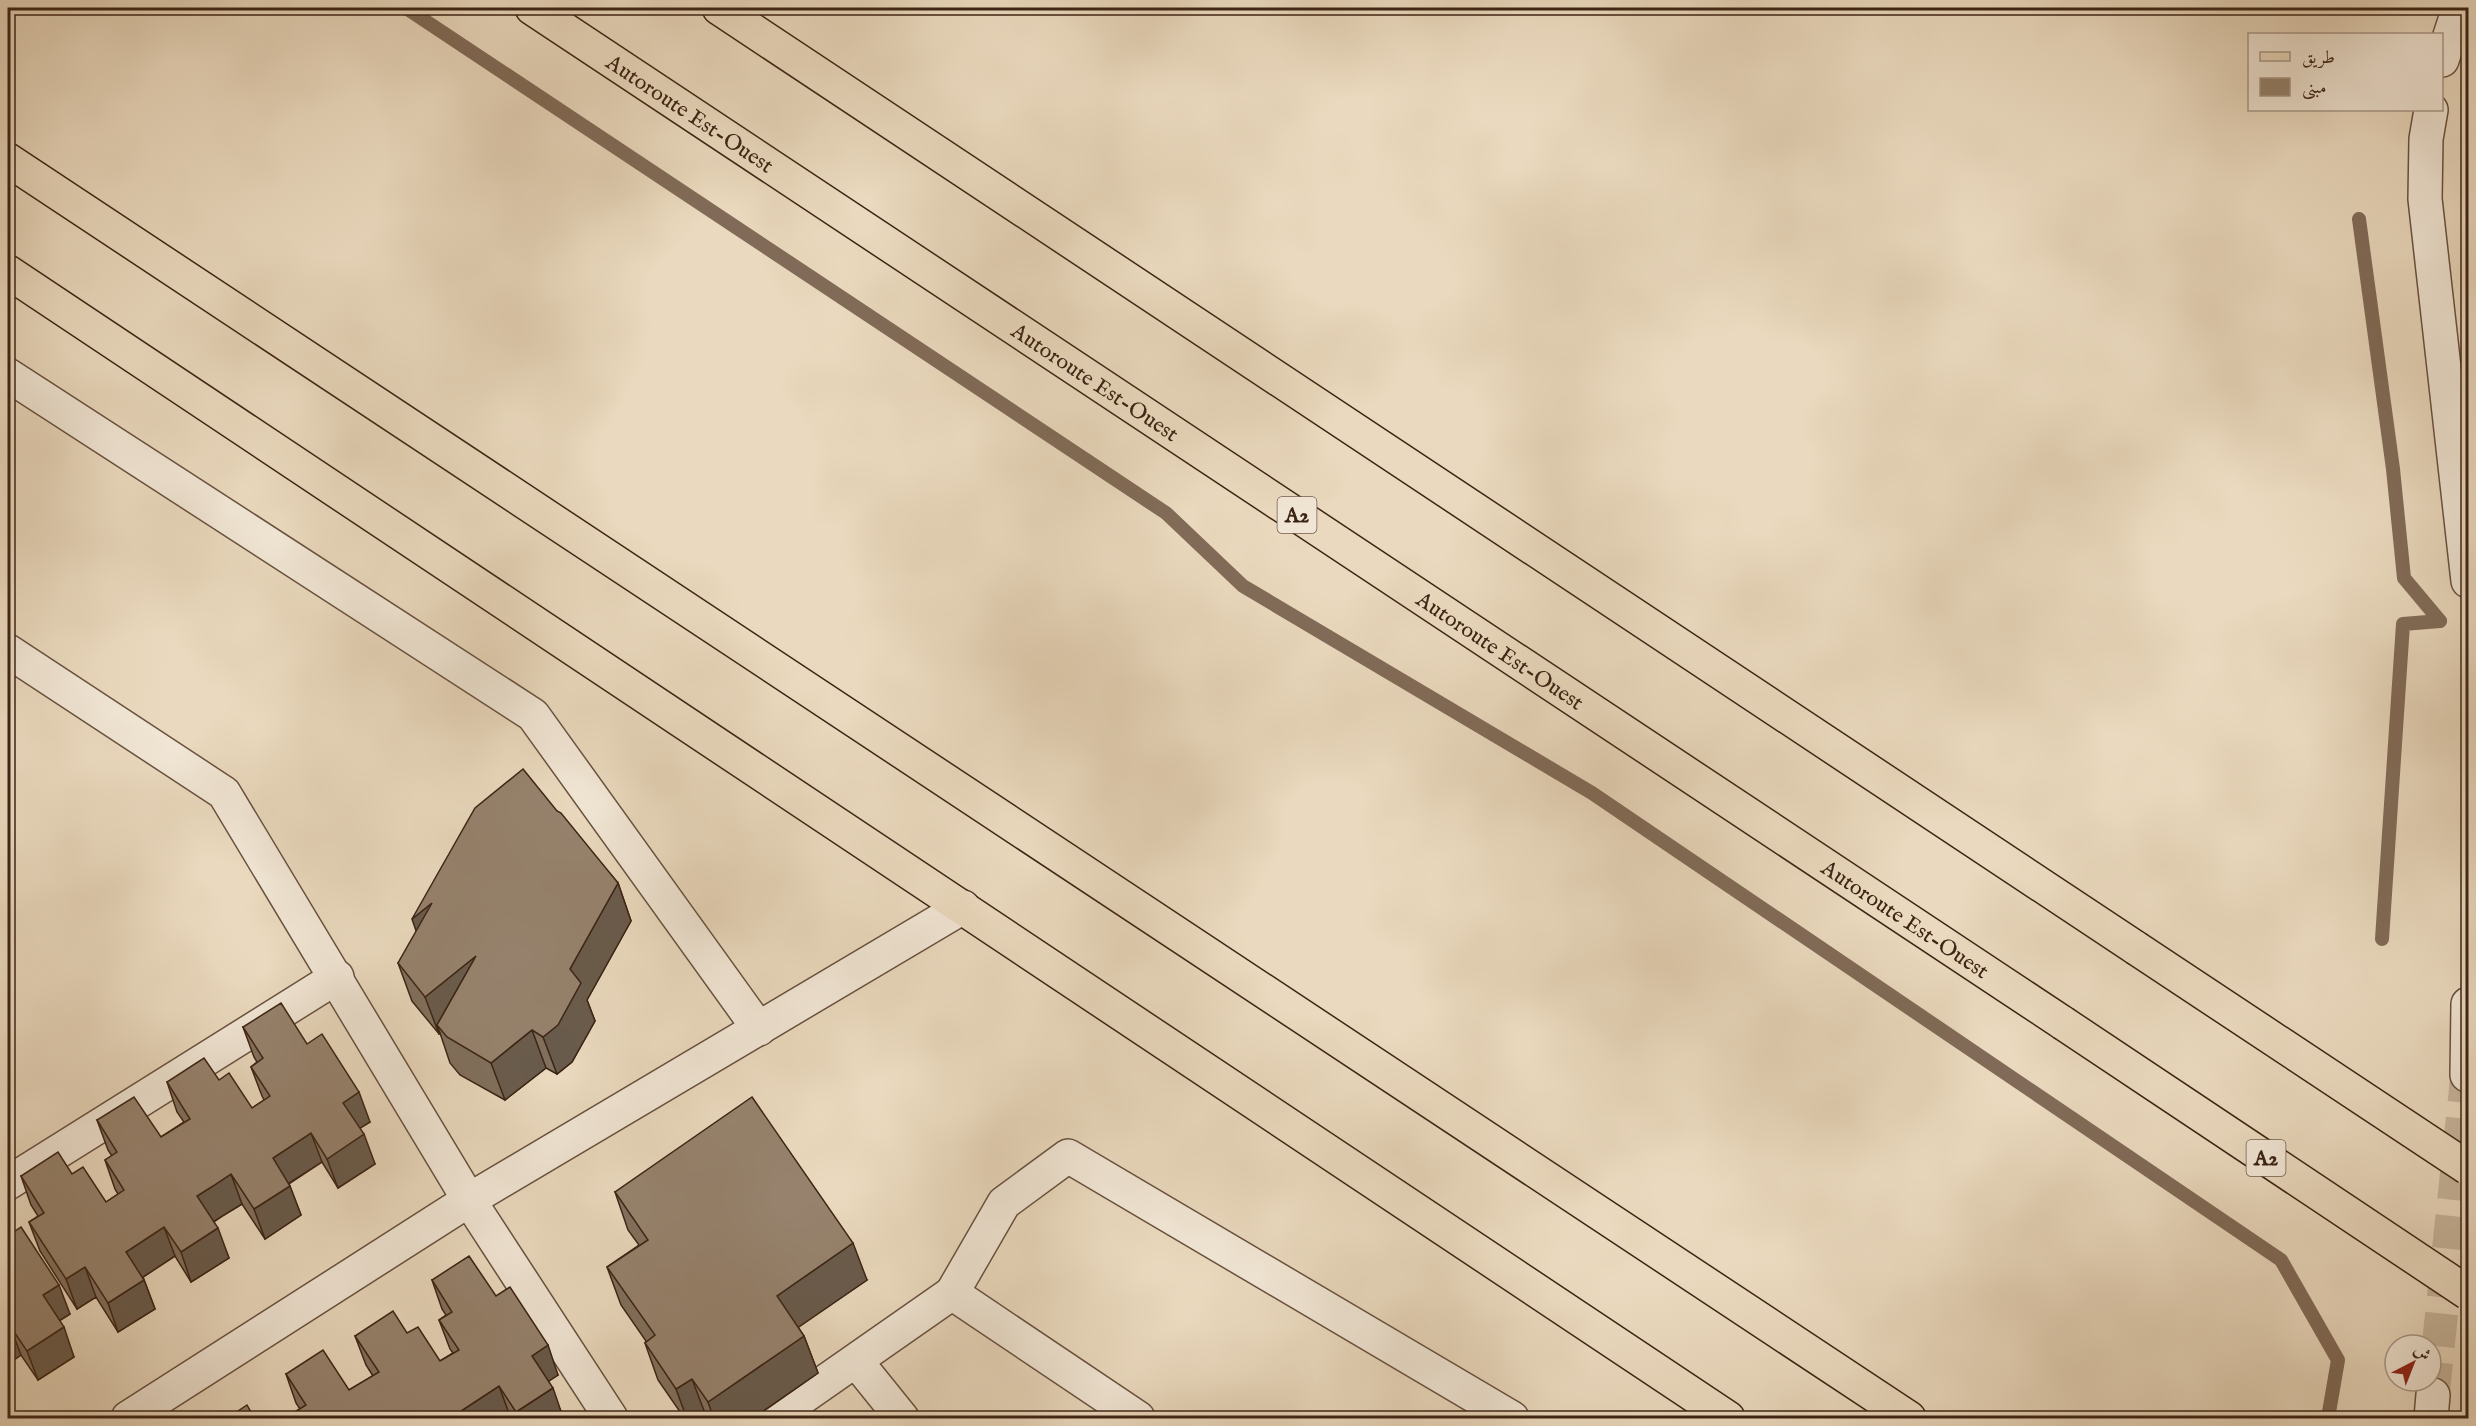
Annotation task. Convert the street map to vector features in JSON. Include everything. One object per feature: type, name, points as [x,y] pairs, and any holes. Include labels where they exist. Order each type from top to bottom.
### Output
[{"type":"main road","name":"Autoroute Est-Ouest","points":[[532,8],[2469,1293]]},
{"type":"main road","points":[[719,8],[2469,1168]]},
{"type":"main road","points":[[8,160],[1909,1419]]},
{"type":"main road","points":[[8,272],[1728,1419]]},
{"type":"street","points":[[2443,57],[2459,8]]},
{"type":"street","points":[[2431,111],[2426,139],[2425,199],[2469,581]]},
{"type":"street","points":[[8,375],[533,715],[759,1029]]},
{"type":"street","points":[[8,651],[224,793],[337,977],[469,1200],[611,1419]]},
{"type":"street","points":[[128,1419],[469,1200],[963,907]]},
{"type":"street","points":[[8,1183],[337,977]]},
{"type":"street","points":[[2467,1076],[2469,1004]]},
{"type":"street","points":[[773,1419],[952,1293],[1004,1203],[1068,1156],[1512,1419]]},
{"type":"street","points":[[952,1293],[1138,1419]]},
{"type":"street","points":[[856,1361],[902,1419]]},
{"type":"building","points":[[523,769],[618,883],[570,969],[581,983],[558,1025],[543,1037],[532,1030],[491,1063],[447,1037],[437,1025],[476,956],[425,997],[398,963],[432,903],[412,919],[475,808]]},
{"type":"building","points":[[281,1003],[307,1044],[322,1034],[359,1092],[343,1103],[364,1134],[327,1159],[311,1133],[273,1158],[290,1186],[254,1209],[231,1174],[197,1196],[218,1228],[181,1252],[164,1227],[126,1252],[144,1280],[108,1303],[85,1267],[66,1279],[29,1222],[44,1213],[21,1176],[58,1152],[72,1174],[83,1167],[106,1202],[124,1190],[105,1160],[117,1152],[97,1120],[134,1097],[161,1137],[190,1119],[167,1082],[204,1058],[219,1080],[229,1073],[252,1108],[270,1096],[251,1067],[263,1058],[243,1027]]},
{"type":"building","points":[[752,1097],[853,1243],[777,1296],[804,1336],[708,1402],[692,1379],[676,1389],[645,1343],[655,1335],[607,1267],[648,1240],[615,1192]]},
{"type":"building","points":[[21,1227],[59,1285],[43,1295],[64,1327],[27,1351],[10,1326],[8,1328],[8,1236]]},
{"type":"building","points":[[469,1256],[496,1296],[510,1287],[548,1345],[532,1356],[553,1388],[516,1412],[499,1386],[461,1411],[466,1419],[296,1419],[293,1413],[306,1405],[286,1374],[323,1350],[349,1390],[379,1372],[355,1336],[393,1311],[407,1333],[418,1327],[440,1361],[459,1350],[439,1320],[452,1312],[432,1280]]},
{"type":"building","points":[[247,1405],[255,1419],[226,1419]]},
{"type":"waterway","points":[[406,8],[1166,513],[1243,586],[1592,793],[2281,1260],[2338,1360],[2328,1418]]},
{"type":"waterway","points":[[2359,219],[2393,469],[2404,578],[2440,621]]},
{"type":"waterway","points":[[2382,939],[2403,624],[2440,621]]},
{"type":"tunnel","points":[[2433,1395],[2467,1075]]}]
